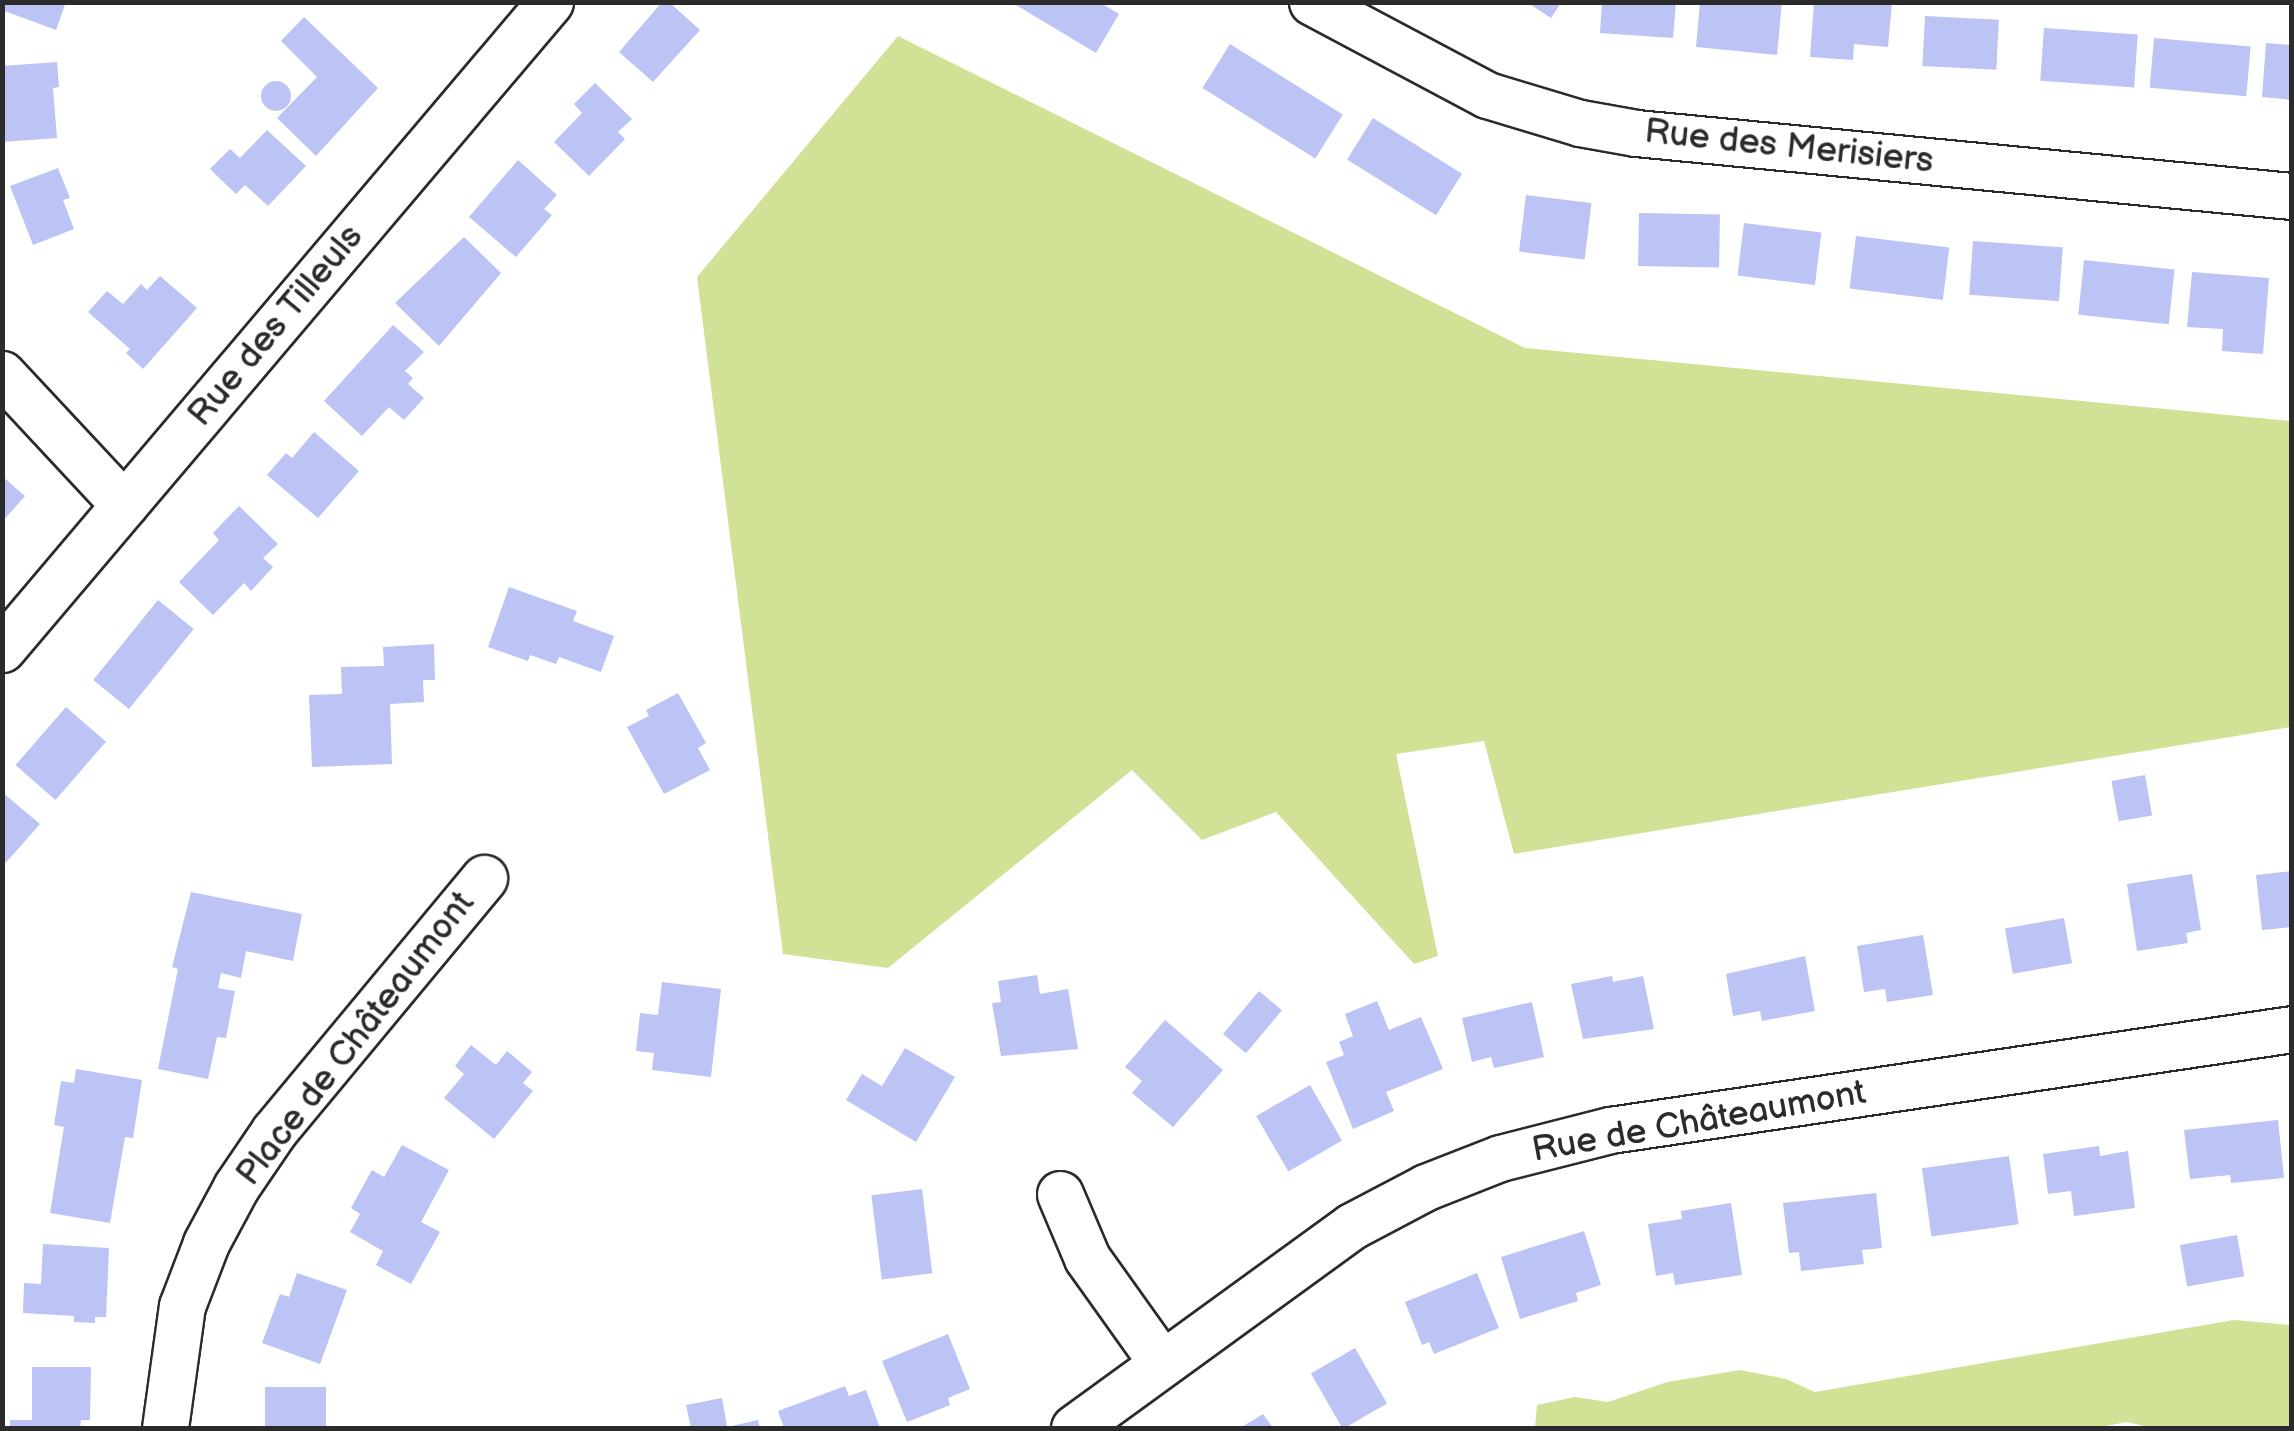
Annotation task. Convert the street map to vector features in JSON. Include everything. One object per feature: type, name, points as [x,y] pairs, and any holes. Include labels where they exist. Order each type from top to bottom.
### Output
[{"type":"street","name":"Rue des Tilleuls","points":[[2,650],[550,2]]},
{"type":"street","name":"Rue des Merisiers","points":[[1312,2],[1472,88],[1580,123],[1636,133],[2292,196]]},
{"type":"street","points":[[2,374],[124,505]]},
{"type":"street","name":"Place de Châteaumont","points":[[165,1428],[182,1306],[206,1243],[236,1188],[274,1131],[484,878]]},
{"type":"street","name":"Rue de Châteaumont","points":[[1074,1428],[1352,1226],[1426,1188],[1500,1158],[1610,1130],[2292,1028]]},
{"type":"street","points":[[1060,1194],[1087,1258],[1162,1364]]},
{"type":"green space","points":[[898,36],[1525,348],[2291,421],[2291,727],[1514,854],[1484,741],[1396,754],[1438,956],[1414,964],[1276,812],[1202,840],[1132,770],[888,968],[783,954],[697,277]]},
{"type":"green space","points":[[2234,1320],[2291,1325],[2291,1428],[2153,1428],[2127,1422],[2095,1428],[1535,1428],[1537,1405],[1575,1397],[1608,1402],[1667,1382],[1740,1370],[1786,1379],[1815,1392]]},
{"type":"building","points":[[2,2],[66,2],[56,30],[2,10]]},
{"type":"building","points":[[662,2],[669,2],[700,30],[653,82],[619,52]]},
{"type":"building","points":[[1011,2],[1099,2],[1119,14],[1096,53]]},
{"type":"building","points":[[1602,2],[1676,2],[1673,38],[1600,33]]},
{"type":"building","points":[[1700,2],[1782,2],[1777,55],[1696,47]]},
{"type":"building","points":[[1814,2],[1892,2],[1888,47],[1854,44],[1853,60],[1810,57]]},
{"type":"building","points":[[1528,3],[1561,3],[1551,18]]},
{"type":"building","points":[[1925,16],[1999,20],[1996,70],[1922,66]]},
{"type":"building","points":[[304,17],[378,88],[316,156],[277,118],[317,77],[281,41]]},
{"type":"building","points":[[2044,28],[2138,35],[2134,87],[2040,81]]},
{"type":"building","points":[[2154,38],[2251,46],[2246,96],[2150,88]]},
{"type":"building","points":[[2266,43],[2292,45],[2292,100],[2262,97]]},
{"type":"building","points":[[1230,44],[1343,114],[1315,159],[1202,88]]},
{"type":"building","points":[[57,62],[59,87],[53,88],[57,138],[2,142],[2,66]]},
{"type":"building","points":[[276,81],[287,85],[291,96],[287,107],[276,111],[265,107],[261,96],[265,85]]},
{"type":"building","points":[[595,83],[632,119],[618,132],[625,139],[589,176],[554,142],[582,113],[574,104]]},
{"type":"building","points":[[1373,118],[1462,174],[1436,215],[1347,160]]},
{"type":"building","points":[[267,130],[306,166],[268,206],[245,185],[236,194],[210,169],[230,149],[240,158]]},
{"type":"building","points":[[518,160],[557,195],[544,209],[552,215],[516,257],[469,217]]},
{"type":"building","points":[[58,168],[70,198],[63,200],[74,229],[33,245],[10,186]]},
{"type":"building","points":[[1526,195],[1592,203],[1585,260],[1519,252]]},
{"type":"building","points":[[1639,213],[1720,214],[1719,267],[1638,266]]},
{"type":"building","points":[[1744,223],[1821,233],[1815,285],[1738,276]]},
{"type":"building","points":[[1856,236],[1949,247],[1943,300],[1850,289]]},
{"type":"building","points":[[464,237],[501,273],[439,346],[395,303]]},
{"type":"building","points":[[1973,241],[2063,247],[2059,301],[1969,295]]},
{"type":"building","points":[[2084,260],[2175,270],[2169,324],[2078,315]]},
{"type":"building","points":[[2192,272],[2269,278],[2263,354],[2222,351],[2223,329],[2187,327]]},
{"type":"building","points":[[160,276],[197,308],[143,369],[126,353],[130,349],[88,312],[107,291],[123,304],[141,284],[147,290]]},
{"type":"building","points":[[393,325],[424,352],[405,371],[413,378],[408,384],[424,398],[404,420],[389,407],[362,436],[324,401]]},
{"type":"building","points":[[314,432],[359,471],[318,518],[267,475],[286,453],[292,458]]},
{"type":"building","points":[[2,476],[25,496],[2,522]]},
{"type":"building","points":[[239,506],[278,544],[263,558],[273,567],[251,591],[244,583],[213,615],[179,582],[219,540],[213,533]]},
{"type":"building","points":[[509,587],[577,611],[573,621],[614,636],[601,672],[559,657],[556,664],[530,655],[528,661],[488,647]]},
{"type":"building","points":[[158,600],[194,629],[129,709],[93,680]]},
{"type":"building","points":[[434,644],[435,680],[423,680],[424,702],[390,704],[392,764],[312,767],[309,695],[342,694],[341,667],[384,666],[383,647]]},
{"type":"building","points":[[678,693],[706,743],[698,748],[710,770],[664,794],[627,727],[649,716],[646,710]]},
{"type":"building","points":[[66,707],[106,742],[55,800],[15,765]]},
{"type":"building","points":[[2145,775],[2152,815],[2119,821],[2112,781]]},
{"type":"building","points":[[2,792],[40,824],[2,867]]},
{"type":"building","points":[[2292,871],[2292,927],[2262,930],[2256,875]]},
{"type":"building","points":[[2192,874],[2201,930],[2186,933],[2188,943],[2137,951],[2127,884]]},
{"type":"building","points":[[191,892],[302,914],[293,961],[246,951],[241,978],[221,973],[218,988],[235,991],[226,1038],[217,1037],[208,1079],[158,1069],[178,969],[172,967]]},
{"type":"building","points":[[2064,918],[2072,963],[2013,974],[2005,928]]},
{"type":"building","points":[[1923,935],[1933,995],[1887,1002],[1885,989],[1864,992],[1857,946]]},
{"type":"building","points":[[1805,956],[1815,1011],[1762,1021],[1760,1011],[1733,1016],[1726,974]]},
{"type":"building","points":[[1037,975],[1040,994],[1068,989],[1078,1049],[1001,1056],[992,1003],[1001,1002],[998,981]]},
{"type":"building","points":[[1612,976],[1613,982],[1643,976],[1654,1029],[1583,1039],[1571,984]]},
{"type":"building","points":[[662,982],[721,989],[711,1077],[652,1070],[654,1053],[636,1051],[640,1013],[658,1015]]},
{"type":"building","points":[[1259,991],[1282,1010],[1246,1053],[1223,1034]]},
{"type":"building","points":[[1377,1001],[1389,1030],[1421,1017],[1443,1069],[1386,1092],[1394,1111],[1353,1129],[1326,1062],[1344,1055],[1339,1042],[1353,1036],[1345,1014]]},
{"type":"building","points":[[1532,1002],[1544,1057],[1494,1068],[1491,1057],[1472,1062],[1462,1018]]},
{"type":"building","points":[[1165,1020],[1223,1070],[1173,1127],[1132,1093],[1142,1081],[1125,1067]]},
{"type":"building","points":[[471,1045],[496,1065],[507,1051],[532,1072],[523,1083],[533,1091],[494,1139],[444,1098],[464,1074],[455,1066]]},
{"type":"building","points":[[905,1048],[955,1077],[916,1142],[846,1100],[862,1074],[882,1086]]},
{"type":"building","points":[[76,1069],[142,1080],[133,1138],[125,1137],[110,1223],[50,1213],[64,1127],[54,1125],[61,1081],[74,1083]]},
{"type":"building","points":[[1310,1085],[1342,1140],[1288,1171],[1256,1116]]},
{"type":"building","points":[[2278,1120],[2284,1178],[2231,1183],[2230,1175],[2190,1179],[2184,1130]]},
{"type":"building","points":[[402,1145],[449,1170],[421,1222],[440,1232],[411,1284],[376,1265],[383,1251],[350,1232],[360,1214],[351,1208],[372,1170],[384,1177]]},
{"type":"building","points":[[2099,1146],[2100,1156],[2128,1151],[2135,1208],[2074,1216],[2071,1191],[2048,1194],[2043,1154]]},
{"type":"building","points":[[2009,1156],[2019,1224],[1931,1237],[1922,1168]]},
{"type":"building","points":[[922,1189],[932,1273],[882,1280],[871,1195]]},
{"type":"building","points":[[1876,1193],[1882,1248],[1862,1250],[1864,1264],[1801,1271],[1799,1252],[1789,1253],[1783,1203]]},
{"type":"building","points":[[1731,1203],[1742,1275],[1675,1285],[1673,1273],[1656,1276],[1648,1224],[1682,1219],[1681,1211]]},
{"type":"building","points":[[1584,1231],[1601,1285],[1576,1293],[1578,1301],[1520,1319],[1501,1257]]},
{"type":"building","points":[[2237,1235],[2244,1276],[2187,1286],[2180,1245]]},
{"type":"building","points":[[43,1244],[109,1248],[106,1317],[95,1317],[95,1323],[74,1322],[74,1316],[23,1313],[24,1283],[41,1284]]},
{"type":"building","points":[[297,1273],[347,1290],[320,1364],[262,1343],[280,1294],[289,1297]]},
{"type":"building","points":[[1477,1273],[1499,1328],[1434,1354],[1429,1342],[1422,1345],[1405,1302]]},
{"type":"building","points":[[948,1334],[970,1389],[948,1398],[950,1405],[907,1422],[882,1361]]},
{"type":"building","points":[[1355,1348],[1387,1403],[1342,1428],[1311,1374]]},
{"type":"building","points":[[32,1367],[91,1367],[90,1420],[81,1420],[80,1428],[10,1428],[10,1420],[32,1420]]},
{"type":"building","points":[[845,1386],[849,1396],[866,1390],[880,1428],[784,1428],[778,1411]]},
{"type":"building","points":[[265,1387],[326,1387],[326,1427],[265,1427]]},
{"type":"building","points":[[722,1398],[727,1427],[758,1420],[760,1428],[691,1428],[686,1405]]},
{"type":"building","points":[[1263,1414],[1273,1428],[1240,1428]]}]
